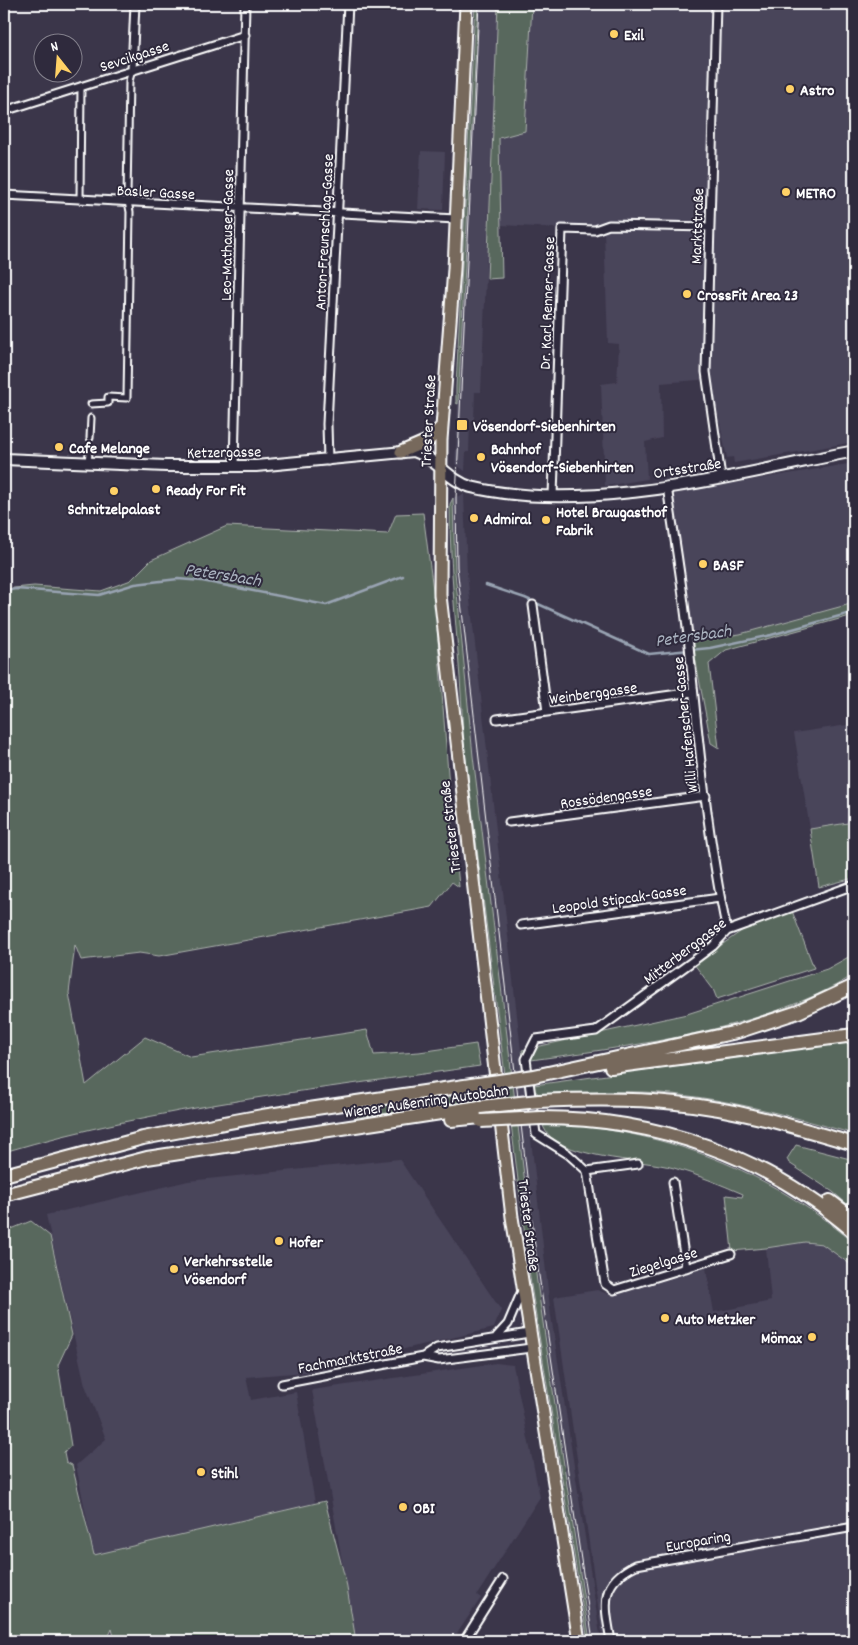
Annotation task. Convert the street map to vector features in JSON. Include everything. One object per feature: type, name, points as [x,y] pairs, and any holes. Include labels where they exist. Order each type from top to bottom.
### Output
[{"type":"highway","points":[[534,1076],[737,1032],[798,1012],[854,986]]},
{"type":"highway","name":"Wiener Außenring Autobahn","points":[[4,1175],[143,1138],[262,1116],[534,1076],[854,1035]]},
{"type":"highway","points":[[381,1124],[429,1122],[481,1115],[540,1111],[615,1098],[677,1103],[750,1116],[854,1144]]},
{"type":"highway","points":[[540,1111],[636,1121],[706,1140],[778,1170],[807,1186],[854,1219]]},
{"type":"highway","points":[[540,1111],[624,1123],[673,1134],[717,1149],[776,1176],[803,1192],[854,1232]]},
{"type":"highway","name":"Wiener Außenring Autobahn","points":[[4,1195],[147,1158],[255,1140],[381,1124],[481,1115]]},
{"type":"main road","name":"Triester Straße","points":[[466,4],[456,218],[440,466],[439,552],[442,612],[522,1291],[578,1641]]},
{"type":"main road","points":[[401,452],[428,440],[442,426]]},
{"type":"main road","name":"Ortsstraße","points":[[440,466],[457,481],[472,487],[514,494],[553,496],[614,494],[720,477],[854,451]]},
{"type":"main road","name":"Ketzergasse","points":[[4,459],[234,466],[328,461],[401,452],[419,453],[440,466]]},
{"type":"street","points":[[91,404],[108,403],[108,397],[127,398],[129,94],[135,4]]},
{"type":"street","name":"Leo-Mathauser-Gasse","points":[[234,466],[245,4]]},
{"type":"street","name":"Anton-Freunschlag-Gasse","points":[[328,461],[327,424],[348,4]]},
{"type":"street","name":"Marktstraße","points":[[716,4],[706,372],[720,477]]},
{"type":"street","name":"Sevcikgasse","points":[[4,111],[245,35]]},
{"type":"street","points":[[80,200],[81,86]]},
{"type":"street","name":"Basler Gasse","points":[[4,195],[240,209],[456,218]]},
{"type":"street","name":"Dr. Karl Renner-Gasse","points":[[553,496],[562,229],[595,230],[609,225],[709,227]]},
{"type":"street","points":[[90,438],[91,418]]},
{"type":"street","points":[[88,463],[89,452]]},
{"type":"street","name":"Willi Hafenscher-Gasse","points":[[667,486],[689,647],[706,796],[720,898],[727,931]]},
{"type":"street","points":[[533,605],[546,712]]},
{"type":"street","name":"Weinberggasse","points":[[496,719],[693,692]]},
{"type":"street","name":"Rossödengasse","points":[[509,822],[706,796]]},
{"type":"street","name":"Mitterberggasse","points":[[587,1171],[568,1154],[536,1134],[526,1059],[536,1039],[587,1033],[600,1028],[700,956],[727,931],[854,885]]},
{"type":"street","name":"Leopold Stipcak-Gasse","points":[[521,925],[720,898]]},
{"type":"street","points":[[587,1171],[638,1164]]},
{"type":"street","name":"Ziegelgasse","points":[[587,1171],[605,1284],[614,1290],[731,1254]]},
{"type":"street","points":[[673,1182],[686,1268]]},
{"type":"street","points":[[495,1338],[508,1324],[522,1291]]},
{"type":"street","name":"Fachmarktstraße","points":[[423,1357],[437,1348],[529,1333]]},
{"type":"street","name":"Fachmarktstraße","points":[[282,1384],[423,1357],[439,1360],[531,1348]]},
{"type":"street","name":"Europaring","points":[[611,1641],[605,1598],[609,1588],[622,1572],[636,1565],[854,1527]]},
{"type":"street","points":[[464,1641],[503,1579]]},
{"type":"shaded area","points":[[478,4],[498,4],[481,392],[475,392],[474,420],[470,421],[469,452],[466,452],[465,471],[455,464]]},
{"type":"shaded area","points":[[532,4],[854,4],[854,442],[734,463],[733,457],[727,458],[711,379],[661,383],[662,438],[645,442],[647,479],[605,486],[601,384],[617,382],[619,344],[608,343],[604,231],[501,225],[499,138],[525,131]]},
{"type":"shaded area","points":[[421,151],[445,152],[443,210],[418,209]]},
{"type":"shaded area","points":[[854,463],[854,603],[740,634],[692,641],[673,493]]},
{"type":"shaded area","points":[[464,494],[467,573],[551,1316],[601,1641],[590,1641],[537,1282],[473,756],[453,532],[453,498]]},
{"type":"shaded area","points":[[854,724],[854,822],[810,829],[794,733]]},
{"type":"shaded area","points":[[399,1159],[501,1310],[494,1328],[306,1372],[246,1377],[251,1400],[296,1392],[315,1503],[94,1555],[76,1465],[106,1439],[85,1385],[46,1215],[188,1181]]},
{"type":"shaded area","points":[[805,1242],[822,1244],[854,1267],[854,1641],[603,1641],[554,1297],[597,1290],[613,1296],[706,1268],[714,1312],[771,1301],[766,1248]]},
{"type":"shaded area","points":[[496,1363],[513,1365],[540,1497],[477,1595],[481,1598],[452,1641],[356,1641],[312,1390]]},
{"type":"green space","points":[[475,4],[478,4],[458,404],[456,403],[456,387]]},
{"type":"green space","points":[[498,4],[532,4],[525,131],[499,138],[502,278],[487,279]]},
{"type":"green space","points":[[453,498],[455,572],[473,756],[537,1282],[590,1641],[588,1641],[531,1285],[463,736],[451,562],[450,504]]},
{"type":"green space","points":[[423,513],[436,613],[455,867],[457,865],[459,887],[452,882],[432,907],[159,956],[139,953],[81,960],[75,945],[69,993],[86,1085],[145,1037],[191,1057],[367,1030],[374,1055],[419,1052],[476,1044],[480,1066],[240,1100],[121,1122],[4,1152],[4,589],[34,586],[101,591],[131,580],[151,560],[227,526],[388,534],[396,514]]},
{"type":"green space","points":[[854,603],[854,615],[726,650],[709,664],[719,748],[711,743],[692,641],[740,634]]},
{"type":"green space","points":[[854,822],[854,878],[819,887],[810,829]]},
{"type":"green space","points":[[792,911],[814,968],[717,999],[713,989],[694,964],[743,930]]},
{"type":"green space","points":[[854,954],[854,975],[817,994],[778,1010],[694,1034],[524,1061],[522,1050],[687,1014],[827,969]]},
{"type":"green space","points":[[854,1041],[854,1134],[734,1103],[685,1095],[630,1092],[538,1096],[537,1092],[533,1092],[534,1085]]},
{"type":"green space","points":[[479,1093],[480,1102],[356,1117],[356,1113],[366,1112],[366,1108]]},
{"type":"green space","points":[[559,1124],[640,1136],[678,1146],[715,1159],[750,1175],[785,1194],[819,1216],[852,1241],[854,1243],[854,1267],[822,1244],[805,1242],[732,1251],[726,1195],[742,1197],[743,1194],[674,1168],[601,1156],[564,1145],[551,1137],[543,1126]]},
{"type":"green space","points":[[796,1145],[854,1160],[854,1210],[833,1192],[789,1163],[787,1159]]},
{"type":"green space","points":[[31,1221],[50,1236],[72,1335],[58,1365],[71,1446],[64,1452],[66,1462],[72,1465],[94,1555],[325,1501],[346,1582],[356,1641],[115,1641],[112,1629],[107,1640],[103,1641],[4,1641],[4,1232]]},
{"type":"waterway","name":"Petersbach","points":[[4,591],[16,589],[99,595],[135,584],[178,579],[202,581],[326,605],[403,576]]},
{"type":"waterway","name":"Petersbach","points":[[486,585],[525,598],[649,654],[710,648],[771,635],[854,612]]},
{"type":"tunnel","points":[[91,404],[91,418]]},
{"type":"tunnel","points":[[89,452],[90,438]]},
{"type":"tram line","points":[[479,4],[456,498],[457,567],[536,1255],[593,1641]]},
{"type":"place","name":"Exil","points":[[614,34]]},
{"type":"place","name":"Astro","points":[[790,89]]},
{"type":"place","name":"METRO","points":[[786,192]]},
{"type":"place","name":"CrossFit Area 23","points":[[687,294]]},
{"type":"place","name":"Vösendorf-Siebenhirten","points":[[462,425]]},
{"type":"place","name":"Cafe Melange","points":[[59,447]]},
{"type":"place","name":"Bahnhof Vösendorf-Siebenhirten","points":[[481,457]]},
{"type":"place","name":"Ready For Fit","points":[[156,489]]},
{"type":"place","name":"Schnitzelpalast","points":[[114,491]]},
{"type":"place","name":"Admiral","points":[[474,518]]},
{"type":"place","name":"Hotel Braugasthof Fabrik","points":[[546,520]]},
{"type":"place","name":"BASF","points":[[703,564]]},
{"type":"place","name":"Hofer","points":[[279,1241]]},
{"type":"place","name":"Verkehrsstelle Vösendorf","points":[[174,1269]]},
{"type":"place","name":"Auto Metzker","points":[[665,1318]]},
{"type":"place","name":"Mömax","points":[[812,1337]]},
{"type":"place","name":"Stihl","points":[[201,1472]]},
{"type":"place","name":"OBI","points":[[403,1507]]}]
